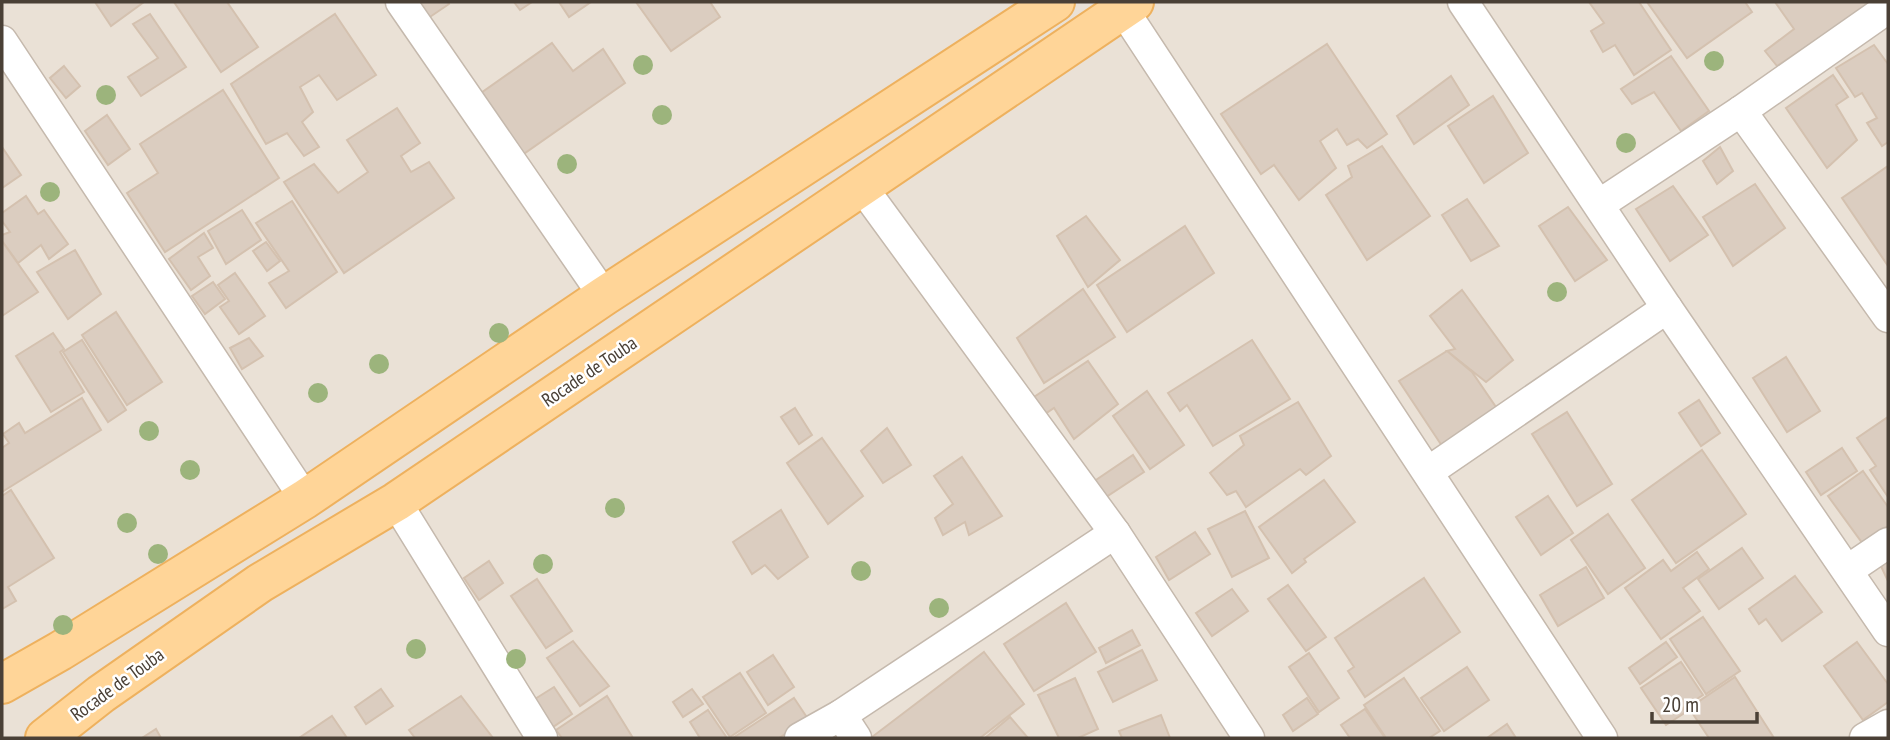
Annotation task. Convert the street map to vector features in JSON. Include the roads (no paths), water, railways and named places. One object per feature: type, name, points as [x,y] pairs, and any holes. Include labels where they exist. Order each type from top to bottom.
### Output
[{"type":"main road","points":[[2,684],[305,499],[604,296],[1055,2]]},
{"type":"main road","name":"Rocade de Touba","points":[[45,738],[101,694],[260,583],[396,502],[862,187],[1125,4]]},
{"type":"street","points":[[401,2],[604,296]]},
{"type":"street","points":[[1463,2],[1667,308],[1888,631]]},
{"type":"street","points":[[1125,4],[1602,738]]},
{"type":"street","points":[[1600,204],[1741,111],[1888,8]]},
{"type":"street","points":[[2,41],[305,499]]},
{"type":"street","points":[[1741,111],[1888,317]]},
{"type":"street","points":[[862,187],[1115,533],[1249,738]]},
{"type":"street","points":[[1428,472],[1667,308]]},
{"type":"street","points":[[396,502],[542,738]]},
{"type":"street","points":[[800,738],[848,727],[1115,533]]},
{"type":"street","points":[[1848,570],[1888,543]]},
{"type":"street","points":[[1865,738],[1888,725]]}]
